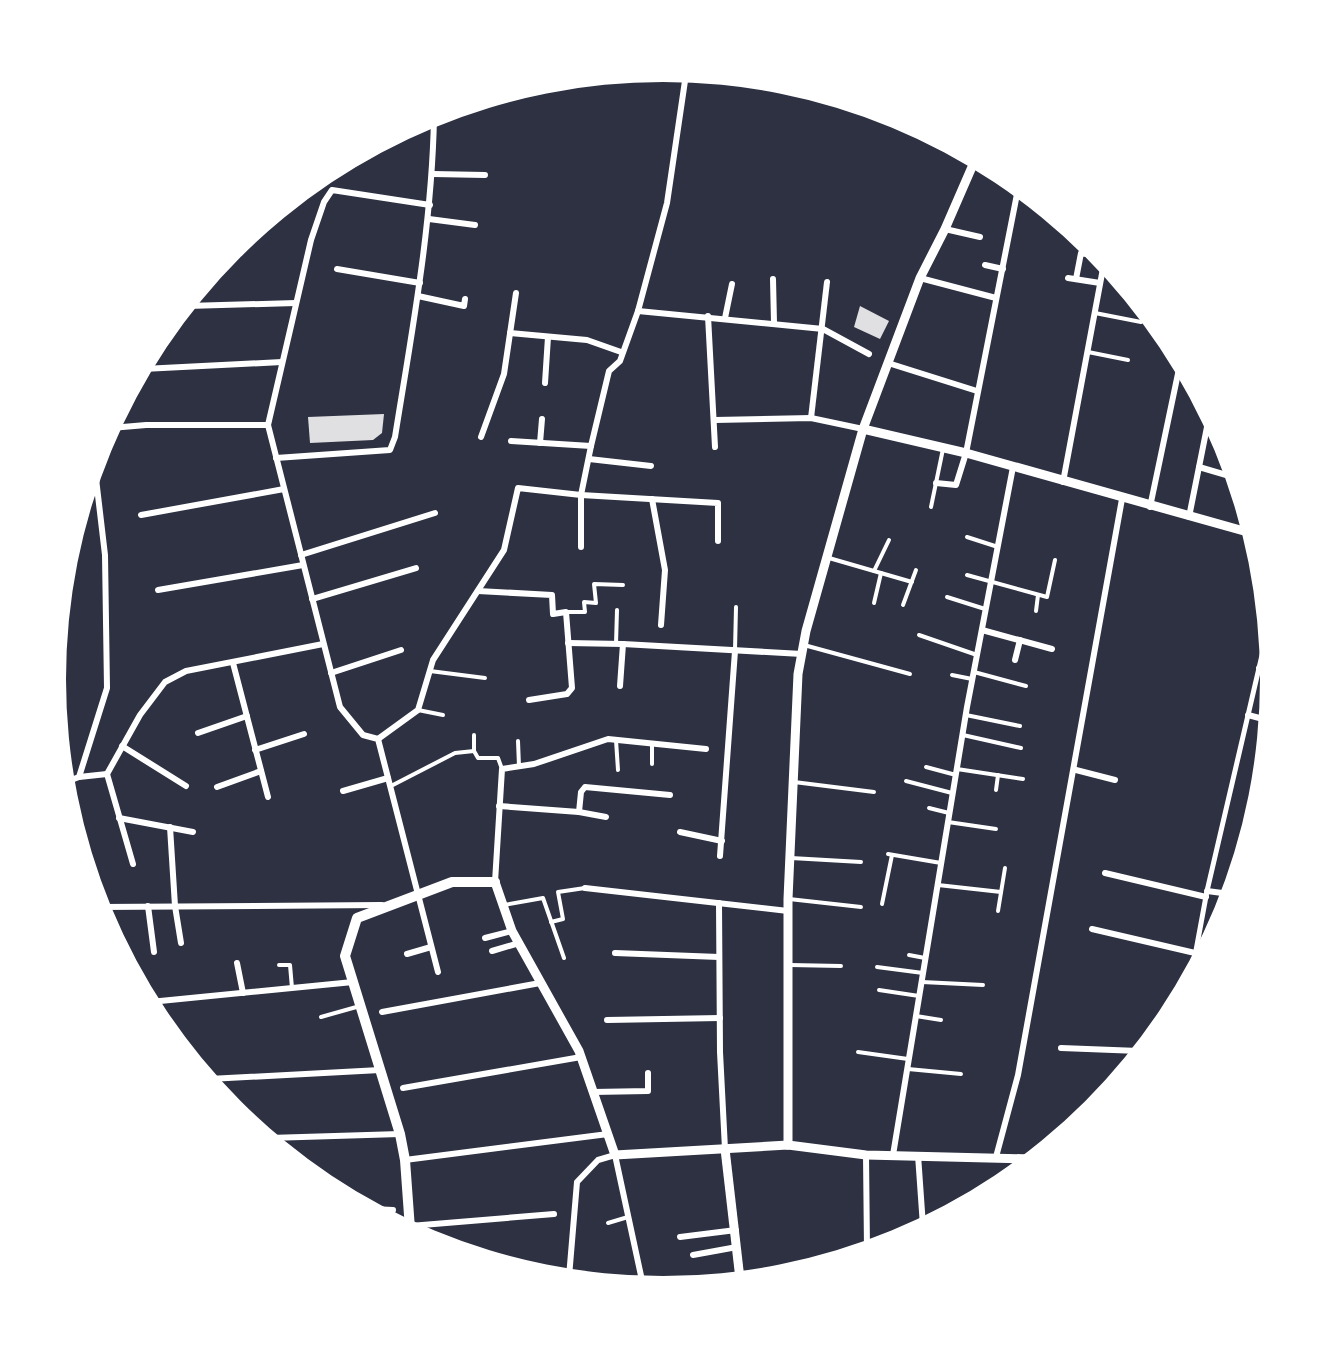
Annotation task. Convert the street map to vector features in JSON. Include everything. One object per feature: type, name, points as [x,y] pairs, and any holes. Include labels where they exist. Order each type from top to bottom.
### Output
[{"type":"main road","points":[[409,1219],[405,1160],[400,1134],[345,956],[351,930],[357,918],[386,905],[452,882],[495,882]]},
{"type":"street","points":[[581,547],[581,495],[591,446],[609,371],[620,361],[621,351],[638,311],[667,203],[685,83]]},
{"type":"street","points":[[276,458],[390,450],[395,437],[429,219],[434,128]]},
{"type":"street","points":[[788,1145],[788,899],[803,649],[863,429],[920,278],[945,229],[972,168]]},
{"type":"street","points":[[433,174],[485,175]]},
{"type":"street","points":[[378,739],[363,735],[340,707],[268,426],[310,240],[324,202],[332,190],[430,205]]},
{"type":"street","points":[[936,483],[956,485],[966,453],[1016,198]]},
{"type":"street","points":[[429,219],[476,225]]},
{"type":"street","points":[[945,229],[980,237]]},
{"type":"street","points":[[1076,279],[1081,253]]},
{"type":"street","points":[[985,265],[1002,269]]},
{"type":"street","points":[[337,269],[420,283]]},
{"type":"street","points":[[1063,482],[1102,274]]},
{"type":"street","points":[[920,278],[996,298]]},
{"type":"street","points":[[1068,278],[1100,283]]},
{"type":"street","points":[[773,279],[774,323]]},
{"type":"street","points":[[811,418],[827,282]]},
{"type":"street","points":[[725,318],[732,284]]},
{"type":"street","points":[[481,437],[504,374],[516,293]]},
{"type":"street","points":[[418,296],[464,306],[465,299]]},
{"type":"street","points":[[197,306],[296,303]]},
{"type":"street","points":[[638,311],[708,316],[823,329],[869,354]]},
{"type":"street","points":[[708,316],[715,447]]},
{"type":"street","points":[[510,333],[587,340],[621,351]]},
{"type":"street","points":[[545,383],[548,337]]},
{"type":"street","points":[[153,368],[282,362]]},
{"type":"street","points":[[888,363],[977,390]]},
{"type":"street","points":[[1150,507],[1177,377]]},
{"type":"street","points":[[715,420],[811,418],[966,453],[1150,507],[1242,531]]},
{"type":"street","points":[[540,442],[542,419]]},
{"type":"street","points":[[122,427],[146,425],[268,426]]},
{"type":"street","points":[[1189,517],[1206,432]]},
{"type":"street","points":[[511,441],[591,446]]},
{"type":"street","points":[[589,459],[651,466]]},
{"type":"street","points":[[893,1155],[966,715],[1012,467]]},
{"type":"street","points":[[1199,467],[1223,474]]},
{"type":"street","points":[[378,739],[418,710],[433,660],[504,550],[518,488],[581,495],[718,503],[718,541]]},
{"type":"street","points":[[141,515],[284,489]]},
{"type":"street","points":[[79,777],[107,688],[105,555],[97,491]]},
{"type":"street","points":[[652,499],[665,570],[661,625]]},
{"type":"street","points":[[996,1157],[1018,1075],[1122,499]]},
{"type":"street","points":[[301,555],[435,513]]},
{"type":"street","points":[[158,590],[303,565]]},
{"type":"street","points":[[312,599],[416,568]]},
{"type":"street","points":[[478,591],[552,595],[553,614],[566,612],[572,688],[567,694],[529,700]]},
{"type":"street","points":[[982,630],[1052,649]]},
{"type":"street","points":[[1015,660],[1020,640]]},
{"type":"street","points":[[568,643],[735,651],[803,649]]},
{"type":"street","points":[[133,864],[107,774],[140,715],[165,681],[186,671],[323,644]]},
{"type":"street","points":[[620,644],[620,686]]},
{"type":"street","points":[[331,673],[401,650]]},
{"type":"street","points":[[720,856],[735,651]]},
{"type":"street","points":[[233,663],[268,797]]},
{"type":"street","points":[[1196,946],[1259,668]]},
{"type":"street","points":[[1248,715],[1259,718]]},
{"type":"street","points":[[198,733],[247,716]]},
{"type":"street","points":[[255,750],[304,734]]},
{"type":"street","points":[[378,739],[438,972]]},
{"type":"street","points":[[641,1275],[615,1155],[581,1057],[512,931],[495,882],[502,769],[534,764],[608,739],[706,749]]},
{"type":"street","points":[[122,746],[186,786]]},
{"type":"street","points":[[1076,770],[1115,780]]},
{"type":"street","points":[[217,787],[261,771]]},
{"type":"street","points":[[74,779],[107,774]]},
{"type":"street","points":[[343,791],[388,778]]},
{"type":"street","points":[[579,812],[581,792],[585,787],[670,795]]},
{"type":"street","points":[[499,806],[579,812],[606,817]]},
{"type":"street","points":[[119,818],[193,832]]},
{"type":"street","points":[[170,827],[175,906],[182,943]]},
{"type":"street","points":[[680,832],[722,841]]},
{"type":"street","points":[[1105,873],[1207,894],[1220,894]]},
{"type":"street","points":[[585,888],[788,911]]},
{"type":"street","points":[[719,903],[720,1018],[725,1149],[739,1271]]},
{"type":"street","points":[[111,907],[386,905]]},
{"type":"street","points":[[148,906],[154,952]]},
{"type":"street","points":[[1092,929],[1193,953]]},
{"type":"street","points":[[485,938],[512,931]]},
{"type":"street","points":[[492,951],[519,943]]},
{"type":"street","points":[[407,954],[431,947]]},
{"type":"street","points":[[615,953],[719,957]]},
{"type":"street","points":[[237,963],[243,993]]},
{"type":"street","points":[[161,1001],[353,982]]},
{"type":"street","points":[[382,1012],[540,983]]},
{"type":"street","points":[[607,1020],[720,1018]]},
{"type":"street","points":[[1061,1048],[1130,1051]]},
{"type":"street","points":[[403,1088],[581,1057]]},
{"type":"street","points":[[218,1078],[380,1070]]},
{"type":"street","points":[[593,1092],[648,1091],[648,1073]]},
{"type":"street","points":[[281,1138],[400,1134]]},
{"type":"street","points":[[405,1160],[608,1134]]},
{"type":"street","points":[[570,1269],[577,1182],[598,1160],[615,1155],[788,1145],[866,1155],[1018,1158]]},
{"type":"street","points":[[866,1155],[867,1240]]},
{"type":"street","points":[[918,1155],[922,1216]]},
{"type":"street","points":[[425,1226],[554,1214]]},
{"type":"street","points":[[680,1237],[736,1230]]},
{"type":"street","points":[[693,1255],[737,1247]]},
{"type":"lane","points":[[1094,313],[1141,322]]},
{"type":"lane","points":[[1087,352],[1128,360]]},
{"type":"lane","points":[[931,507],[943,447]]},
{"type":"lane","points":[[967,537],[998,547]]},
{"type":"lane","points":[[874,571],[889,540]]},
{"type":"lane","points":[[828,557],[912,582]]},
{"type":"lane","points":[[967,575],[1047,597],[1055,560]]},
{"type":"lane","points":[[903,606],[916,570]]},
{"type":"lane","points":[[874,603],[880,573]]},
{"type":"lane","points":[[566,612],[585,612],[584,602],[596,603],[594,584],[623,585]]},
{"type":"lane","points":[[1036,611],[1038,595]]},
{"type":"lane","points":[[947,597],[986,609]]},
{"type":"lane","points":[[735,651],[736,607]]},
{"type":"lane","points":[[617,610],[620,644]]},
{"type":"lane","points":[[919,635],[977,656]]},
{"type":"lane","points":[[803,649],[910,674]]},
{"type":"lane","points":[[430,671],[485,678]]},
{"type":"lane","points":[[952,675],[973,676],[1026,686]]},
{"type":"lane","points":[[418,710],[443,715]]},
{"type":"lane","points":[[966,715],[1020,726]]},
{"type":"lane","points":[[474,735],[474,751],[478,758],[498,758],[502,769]]},
{"type":"lane","points":[[963,735],[1021,748]]},
{"type":"lane","points":[[616,740],[618,770]]},
{"type":"lane","points":[[518,741],[519,766]]},
{"type":"lane","points":[[652,743],[652,764]]},
{"type":"lane","points":[[390,787],[455,753],[474,751]]},
{"type":"lane","points":[[926,767],[1023,779]]},
{"type":"lane","points":[[996,790],[998,775]]},
{"type":"lane","points":[[906,781],[953,793]]},
{"type":"lane","points":[[794,782],[874,792]]},
{"type":"lane","points":[[929,808],[950,813]]},
{"type":"lane","points":[[948,822],[996,829]]},
{"type":"lane","points":[[882,904],[890,854],[942,863]]},
{"type":"lane","points":[[790,858],[861,862]]},
{"type":"lane","points":[[998,910],[1005,868]]},
{"type":"lane","points":[[938,885],[1001,892]]},
{"type":"lane","points":[[551,922],[563,919],[558,892],[585,888]]},
{"type":"lane","points":[[503,905],[543,898],[564,958]]},
{"type":"lane","points":[[788,899],[861,907]]},
{"type":"lane","points":[[909,955],[926,958]]},
{"type":"lane","points":[[279,964],[290,965],[292,988]]},
{"type":"lane","points":[[789,964],[841,966]]},
{"type":"lane","points":[[877,967],[923,973]]},
{"type":"lane","points":[[922,982],[983,985]]},
{"type":"lane","points":[[879,990],[919,997]]},
{"type":"lane","points":[[321,1017],[361,1006]]},
{"type":"lane","points":[[916,1016],[941,1020]]},
{"type":"lane","points":[[858,1052],[909,1059]]},
{"type":"lane","points":[[908,1069],[961,1074]]},
{"type":"lane","points":[[393,1210],[409,1210]]},
{"type":"lane","points":[[608,1223],[628,1217]]},
{"type":"building","points":[[860,306],[889,321],[880,339],[854,327]]},
{"type":"building","points":[[384,414],[382,433],[373,440],[310,443],[308,417]]}]
